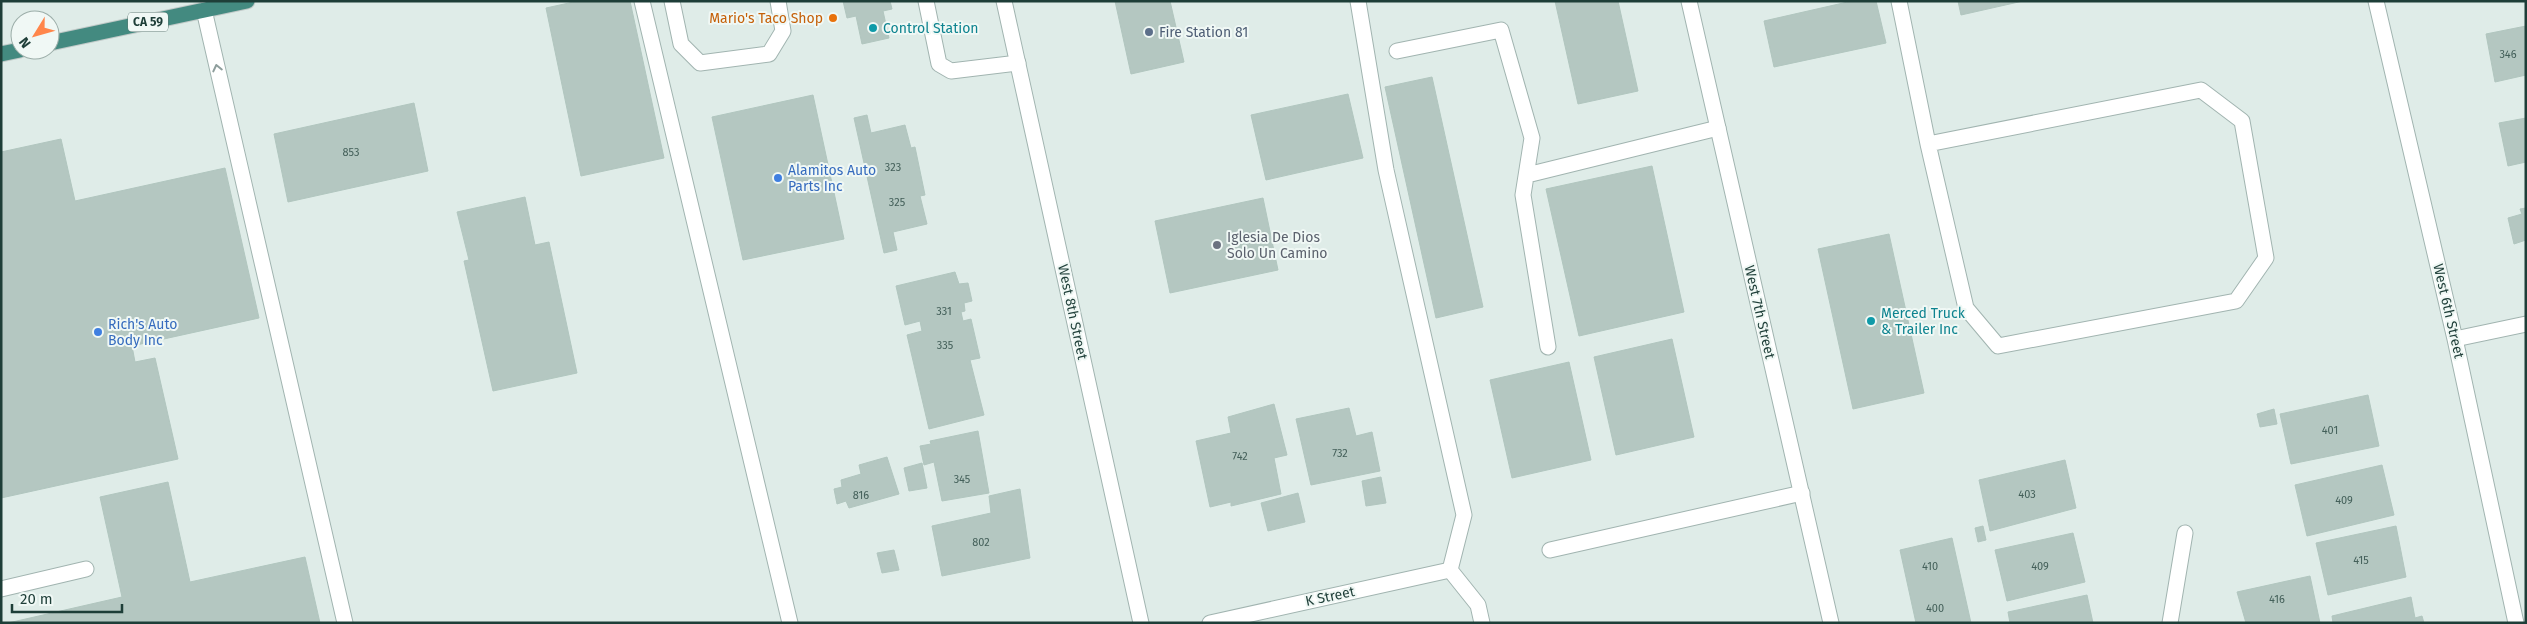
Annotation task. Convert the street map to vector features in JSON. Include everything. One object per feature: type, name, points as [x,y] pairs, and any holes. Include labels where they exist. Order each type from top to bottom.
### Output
[{"type":"highway","name":"CA 59","points":[[60,41],[244,2]]},
{"type":"street","points":[[642,1],[790,623]]},
{"type":"street","points":[[672,1],[681,44],[700,63],[769,54],[783,31],[778,1]]},
{"type":"street","points":[[926,1],[939,64],[951,71],[1018,63]]},
{"type":"street","name":"West 8th Street","points":[[1004,1],[1141,623]]},
{"type":"street","points":[[1358,1],[1386,170],[1464,515],[1450,570],[1478,606],[1482,623]]},
{"type":"street","name":"West 7th Street","points":[[1689,1],[1831,623]]},
{"type":"street","points":[[1899,1],[1928,144],[1966,308],[1998,346],[2236,301],[2266,258],[2242,120],[2201,90],[1928,144]]},
{"type":"street","name":"West 6th Street","points":[[2376,1],[2455,340],[2516,623]]},
{"type":"street","points":[[204,10],[345,623]]},
{"type":"street","points":[[1397,51],[1501,30],[1532,138],[1523,195],[1548,347]]},
{"type":"street","points":[[1527,174],[1718,128]]},
{"type":"street","points":[[2455,340],[2526,324]]},
{"type":"street","points":[[1550,550],[1802,493]]},
{"type":"street","points":[[2170,623],[2185,533]]},
{"type":"street","points":[[1,589],[86,569]]},
{"type":"street","name":"K Street","points":[[1210,623],[1450,570]]},
{"type":"building","points":[[578,1],[630,1],[664,158],[581,176],[546,8]]},
{"type":"building","name":"Control Station","points":[[843,1],[890,1],[892,9],[883,11],[889,38],[862,44],[856,16],[847,18]]},
{"type":"building","name":"Fire Station 81","points":[[1115,1],[1170,1],[1184,62],[1131,74]]},
{"type":"building","points":[[1555,1],[1618,1],[1638,91],[1578,104]]},
{"type":"building","points":[[1852,1],[1876,1],[1886,43],[1774,67],[1764,21]]},
{"type":"building","points":[[1958,1],[2023,1],[1961,15]]},
{"type":"building","points":[[2526,26],[2526,75],[2495,82],[2486,34]]},
{"type":"building","points":[[1432,77],[1483,307],[1436,318],[1385,87]]},
{"type":"building","points":[[1348,94],[1363,158],[1266,180],[1251,115]]},
{"type":"building","name":"Alamitos Auto Parts Inc","points":[[813,95],[844,239],[743,260],[712,117]]},
{"type":"building","points":[[414,103],[428,171],[288,202],[274,134]]},
{"type":"building","points":[[867,115],[871,133],[905,125],[911,148],[915,147],[925,195],[920,196],[927,224],[893,232],[897,250],[884,253],[854,118]]},
{"type":"building","points":[[2526,118],[2526,162],[2508,166],[2499,123]]},
{"type":"building","name":"Rich's Auto Body Inc","points":[[61,139],[75,201],[225,168],[259,318],[132,346],[135,362],[155,358],[178,459],[1,498],[1,152]]},
{"type":"building","points":[[1652,166],[1684,312],[1579,336],[1546,189]]},
{"type":"building","points":[[525,197],[535,245],[549,242],[577,373],[493,391],[464,261],[469,260],[457,212]]},
{"type":"building","name":"Iglesia De Dios Solo Un Camino","points":[[1263,198],[1278,270],[1170,293],[1155,221]]},
{"type":"building","points":[[2526,208],[2526,240],[2514,244],[2508,218],[2522,214],[2520,209]]},
{"type":"building","name":"Merced Truck & Trailer Inc","points":[[1889,234],[1924,393],[1853,409],[1818,249]]},
{"type":"building","points":[[955,272],[959,284],[968,283],[972,301],[964,303],[965,311],[961,312],[963,321],[971,319],[980,358],[970,360],[984,415],[929,429],[907,335],[922,331],[920,321],[905,325],[896,286]]},
{"type":"building","points":[[1672,339],[1694,437],[1616,455],[1594,357]]},
{"type":"building","points":[[1569,362],[1591,460],[1512,478],[1490,380]]},
{"type":"building","points":[[2368,395],[2379,446],[2291,464],[2280,414]]},
{"type":"building","points":[[1274,404],[1287,455],[1274,458],[1281,494],[1231,506],[1231,502],[1210,507],[1196,441],[1231,433],[1228,417]]},
{"type":"building","points":[[1349,408],[1356,436],[1372,432],[1380,471],[1311,485],[1296,419]]},
{"type":"building","points":[[2274,409],[2277,424],[2260,427],[2257,414]]},
{"type":"building","points":[[978,431],[989,493],[942,501],[934,462],[924,465],[920,446],[931,444],[930,441]]},
{"type":"building","points":[[887,457],[899,494],[849,508],[846,501],[837,504],[834,489],[842,487],[841,480],[861,474],[859,465]]},
{"type":"building","points":[[2065,460],[2076,508],[1990,531],[1979,480]]},
{"type":"building","points":[[922,463],[927,488],[909,491],[904,468]]},
{"type":"building","points":[[2382,465],[2394,515],[2307,536],[2295,485]]},
{"type":"building","points":[[1381,477],[1386,503],[1366,506],[1362,481]]},
{"type":"building","points":[[168,482],[190,582],[305,557],[320,623],[8,623],[122,597],[100,497]]},
{"type":"building","points":[[1020,489],[1030,558],[942,576],[932,526],[991,513],[989,496]]},
{"type":"building","points":[[1298,493],[1305,522],[1268,531],[1261,503]]},
{"type":"building","points":[[1983,526],[1986,540],[1978,542],[1975,528]]},
{"type":"building","points":[[2396,526],[2406,577],[2328,595],[2316,543]]},
{"type":"building","points":[[2073,533],[2085,582],[2007,601],[1995,550]]},
{"type":"building","points":[[1952,538],[1971,623],[1916,623],[1900,550]]},
{"type":"building","points":[[894,550],[899,570],[882,573],[877,553]]},
{"type":"building","points":[[2310,576],[2320,623],[2246,623],[2237,592]]},
{"type":"building","points":[[2087,595],[2093,623],[2010,623],[2008,612]]},
{"type":"building","points":[[2411,597],[2415,618],[2422,616],[2424,623],[2333,623],[2332,616]]},
{"type":"place","name":"Mario's Taco Shop","points":[[833,18]]},
{"type":"place","name":"Control Station","points":[[873,28]]},
{"type":"place","name":"Fire Station 81","points":[[1149,32]]},
{"type":"place","name":"Alamitos Auto Parts Inc","points":[[778,178]]},
{"type":"place","name":"Iglesia De Dios Solo Un Camino","points":[[1217,245]]},
{"type":"place","name":"Merced Truck & Trailer Inc","points":[[1871,321]]},
{"type":"place","name":"Rich's Auto Body Inc","points":[[98,332]]}]
